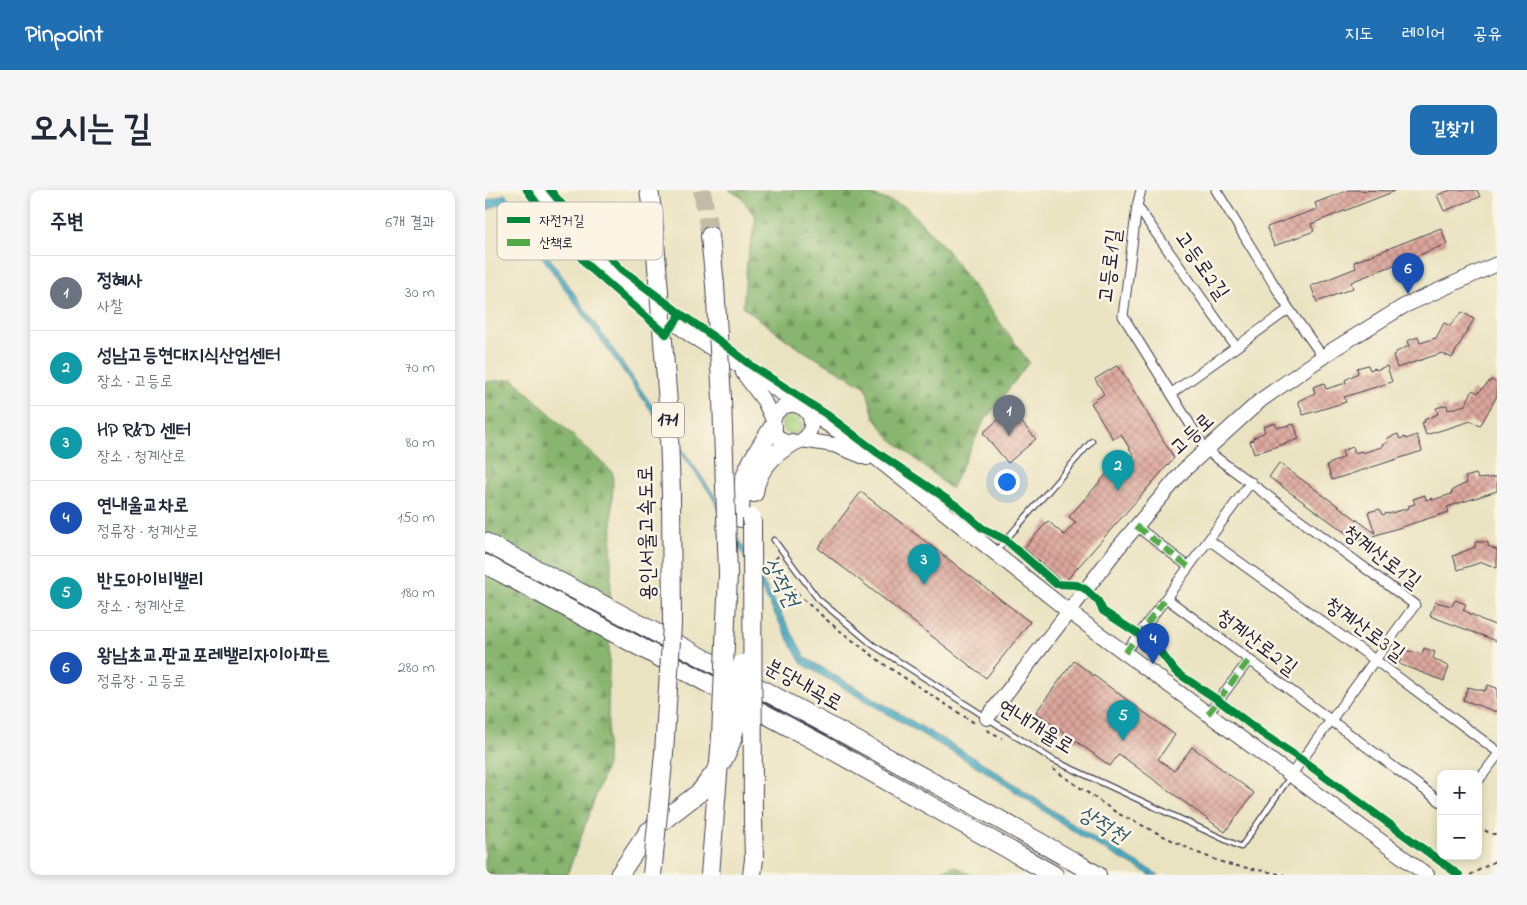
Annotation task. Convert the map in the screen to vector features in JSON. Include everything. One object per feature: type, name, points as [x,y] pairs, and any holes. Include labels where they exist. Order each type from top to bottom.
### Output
[{"type":"highway","points":[[710,236],[722,399],[728,574],[721,737],[711,875]]},
{"type":"highway","name":"용인서울고속도로","points":[[652,875],[664,753],[672,624],[668,403],[656,260]]},
{"type":"highway","points":[[752,875],[754,859],[746,518],[742,489],[751,463],[773,423]]},
{"type":"highway","points":[[619,875],[648,832],[700,792],[724,759],[739,711],[746,518],[759,473],[777,454],[797,442]]},
{"type":"highway","name":"분당내곡로","points":[[485,542],[783,700],[1097,875]]},
{"type":"highway","name":"분당내곡로","points":[[485,564],[789,726],[1054,875]]},
{"type":"main road","points":[[539,190],[548,202]]},
{"type":"main road","points":[[598,260],[609,272],[675,324],[862,447],[1068,611],[1427,875]]},
{"type":"main road","name":"고등로","points":[[987,718],[1068,611],[1183,470],[1261,400],[1323,357],[1404,306],[1497,264]]},
{"type":"main road","points":[[728,359],[757,390],[779,438],[797,442],[834,445],[886,468]]},
{"type":"main road","points":[[773,423],[779,409],[792,404],[801,407],[808,413],[812,425],[807,436],[797,442]]},
{"type":"street","name":"고등로1길","points":[[1141,190],[1137,206],[1123,316],[1206,450]]},
{"type":"street","points":[[1216,190],[1289,309],[1323,357]]},
{"type":"street","name":"고등로2길","points":[[1137,206],[1236,347]]},
{"type":"street","points":[[1172,393],[1289,309]]},
{"type":"street","name":"청계산로1길","points":[[1206,450],[1415,605],[1291,775]]},
{"type":"street","points":[[1125,653],[1251,482]]},
{"type":"street","points":[[1136,526],[1189,567]]},
{"type":"street","name":"청계산로3길","points":[[1209,540],[1497,751]]},
{"type":"street","name":"청계산로2길","points":[[1166,598],[1437,799]]},
{"type":"street","points":[[1208,714],[1249,660]]},
{"type":"street","points":[[1482,776],[1497,756]]},
{"type":"lane","points":[[994,553],[1092,441]]},
{"type":"lane","name":"연내개울로","points":[[774,540],[818,599],[866,639],[1053,760],[1241,847],[1291,775]]},
{"type":"path","points":[[1482,828],[1491,834],[1497,834]]},
{"type":"path","points":[[1470,875],[1497,860]]},
{"type":"green space","points":[[729,190],[859,190],[906,207],[946,249],[1029,362],[983,423],[951,489],[888,436],[874,417],[866,387],[795,346],[743,307],[747,261],[756,218],[741,197]]},
{"type":"green space","points":[[513,379],[613,473],[607,765],[567,875],[485,875],[485,382]]},
{"type":"green space","points":[[792,414],[799,417],[802,424],[799,431],[792,434],[785,431],[782,424],[785,417]]},
{"type":"green space","points":[[955,866],[971,875],[926,875]]},
{"type":"water","points":[[505,194],[511,202],[497,202],[497,206],[485,211],[485,201]]},
{"type":"water","points":[[544,260],[551,260],[713,493],[806,658],[988,766],[1083,831],[1159,875],[1150,875],[1082,837],[986,772],[801,663],[711,495]]},
{"type":"building","points":[[1349,190],[1395,191],[1311,224],[1314,231],[1274,246],[1267,227],[1317,209],[1315,203]]},
{"type":"building","points":[[1451,190],[1477,190],[1480,197],[1444,211],[1437,195]]},
{"type":"building","points":[[1441,228],[1447,244],[1351,282],[1353,288],[1317,302],[1311,286],[1356,268],[1354,262]]},
{"type":"building","points":[[1462,312],[1474,319],[1452,358],[1442,353],[1397,368],[1393,355],[1409,346],[1407,341],[1418,337],[1420,343],[1436,338],[1444,323],[1450,326]]},
{"type":"building","points":[[1118,365],[1174,458],[1064,583],[1024,548],[1048,521],[1064,535],[1076,522],[1069,517],[1118,461],[1125,466],[1134,456],[1121,434],[1113,439],[1091,403],[1104,394],[1095,379]]},
{"type":"building","points":[[1368,365],[1370,370],[1387,366],[1392,382],[1344,397],[1346,402],[1303,415],[1298,401],[1315,393],[1313,387],[1324,383],[1326,389],[1346,383],[1345,380],[1358,373],[1357,368]]},
{"type":"building","points":[[1491,380],[1497,383],[1497,396],[1480,426],[1471,421],[1426,435],[1422,423],[1425,422],[1424,420],[1438,414],[1436,408],[1447,405],[1448,410],[1465,405],[1473,390],[1478,393]]},
{"type":"building","points":[[1010,409],[1036,439],[1008,463],[983,433]]},
{"type":"building","points":[[1275,423],[1277,428],[1294,424],[1299,439],[1254,454],[1250,441],[1265,432],[1263,427]]},
{"type":"building","points":[[1398,434],[1400,439],[1417,435],[1422,451],[1332,480],[1327,465],[1344,457],[1342,451],[1353,447],[1355,453],[1361,451],[1362,453],[1382,447],[1382,445],[1388,442],[1387,438]]},
{"type":"building","points":[[1279,463],[1375,533],[1368,512],[1380,509],[1382,515],[1388,514],[1409,508],[1408,506],[1415,504],[1413,499],[1425,495],[1426,500],[1432,498],[1432,500],[1452,494],[1451,492],[1454,489],[1467,483],[1465,477],[1476,474],[1478,479],[1497,477],[1497,491],[1447,507],[1449,512],[1357,541],[1269,477]]},
{"type":"building","points":[[861,492],[1030,622],[986,678],[818,548]]},
{"type":"building","points":[[1475,542],[1488,542],[1488,546],[1497,550],[1497,568],[1482,562],[1458,570],[1453,556],[1475,547]]},
{"type":"building","points":[[1455,600],[1466,604],[1463,610],[1497,626],[1497,641],[1430,616],[1435,602],[1452,606]]},
{"type":"building","points":[[1424,648],[1435,652],[1433,658],[1449,667],[1444,681],[1399,664],[1404,650],[1422,654]]},
{"type":"building","points":[[1074,661],[1175,735],[1158,759],[1174,771],[1192,747],[1254,793],[1225,832],[1119,754],[1110,766],[1036,712]]},
{"type":"building","points":[[1488,685],[1497,688],[1497,712],[1463,700],[1468,687],[1485,691]]},
{"type":"tunnel","points":[[702,190],[710,236]]},
{"type":"marked path","points":[[1136,526],[1189,567]]},
{"type":"marked path","points":[[1125,653],[1166,598]]},
{"type":"marked path","points":[[1208,714],[1249,660]]},
{"type":"cycle path","points":[[527,190],[536,202]]},
{"type":"cycle path","points":[[550,190],[560,202]]},
{"type":"cycle path","points":[[583,260],[666,334],[681,314]]},
{"type":"cycle path","points":[[612,260],[621,269],[752,366],[826,414],[878,453],[957,506],[982,528],[1006,540],[1056,584],[1077,585],[1085,589],[1098,601],[1103,611],[1155,645],[1176,672],[1302,760],[1459,875]]},
{"type":"place","name":"왕남초교.판교포레밸리자이아파트","points":[[1408,294]]},
{"type":"place","name":"정혜사","points":[[1009,436]]},
{"type":"place","name":"성남고등현대지식산업센터","points":[[1118,491]]},
{"type":"place","name":"HP R&D 센터","points":[[924,585]]},
{"type":"place","name":"연내울교차로","points":[[1153,664]]},
{"type":"place","name":"반도아이비밸리","points":[[1123,741]]},
{"type":"water label","name":"상적천","points":[[779,583]]},
{"type":"water label","name":"상적천","points":[[1102,826]]}]
